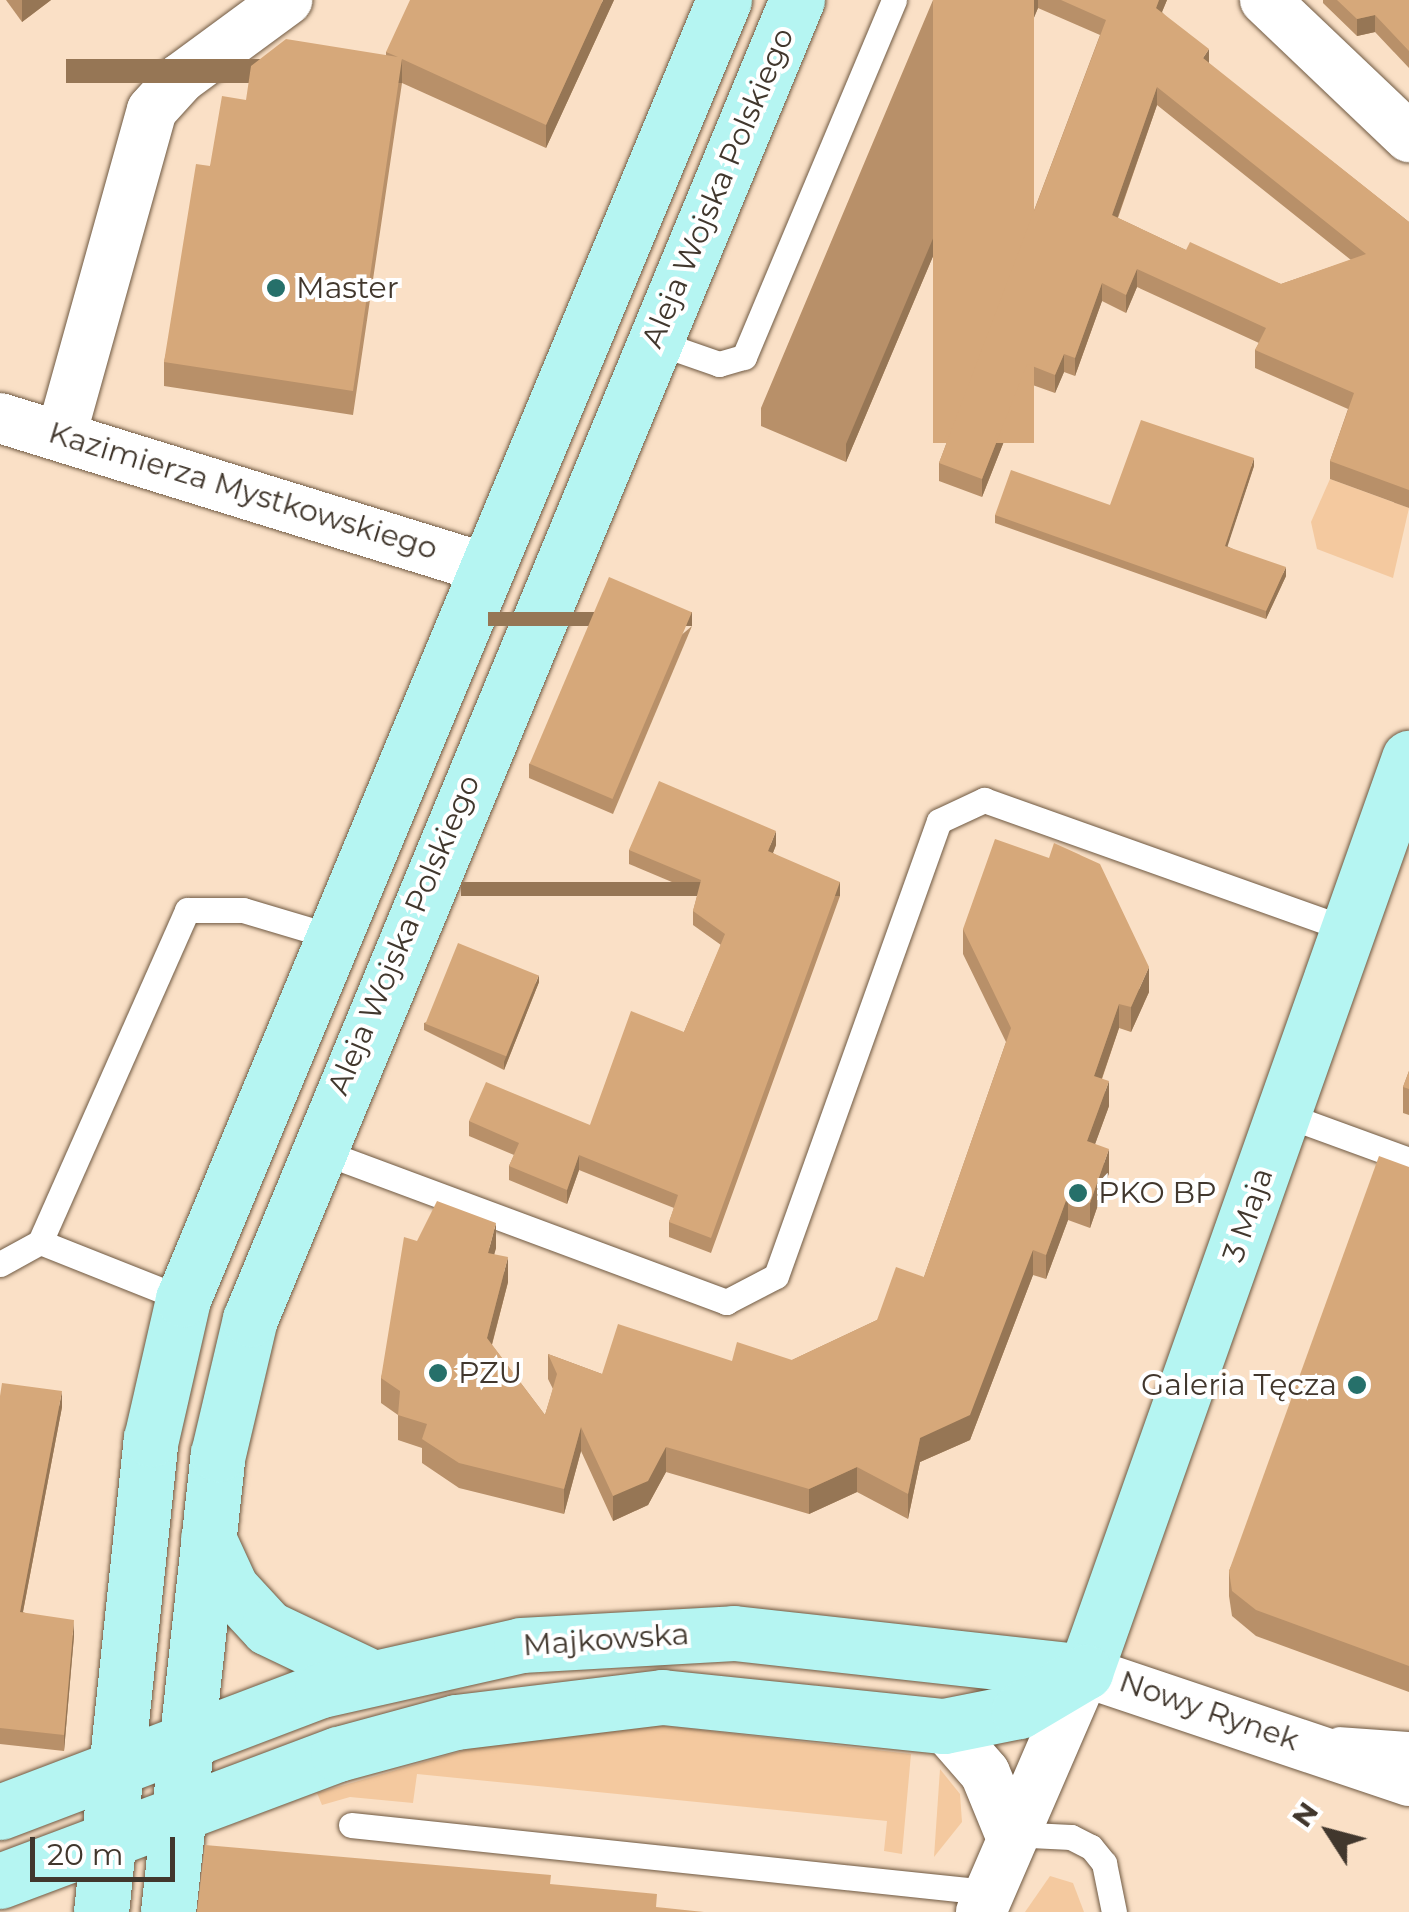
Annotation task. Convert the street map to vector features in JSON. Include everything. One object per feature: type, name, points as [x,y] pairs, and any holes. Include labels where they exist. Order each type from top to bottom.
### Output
[{"type":"main road","points":[[102,1912],[152,1438],[183,1299],[330,936],[724,0]]},
{"type":"main road","name":"Aleja Wojska Polskiego","points":[[168,1912],[208,1538],[250,1318],[314,1148],[797,0]]},
{"type":"main road","name":"3 Maja","points":[[1084,1672],[1409,758]]},
{"type":"main road","points":[[208,1538],[231,1588],[268,1628],[369,1676]]},
{"type":"main road","name":"Majkowska","points":[[0,1812],[369,1676],[522,1645],[667,1632],[1084,1672]]},
{"type":"main road","name":"Majkowska","points":[[0,1881],[370,1744],[525,1710],[729,1698],[944,1726],[1019,1711],[1084,1672]]},
{"type":"street","points":[[62,432],[152,110],[181,78],[288,0]]},
{"type":"street","points":[[1266,0],[1409,136]]},
{"type":"street","name":"Kazimierza Mystkowskiego","points":[[0,418],[62,432],[485,568]]},
{"type":"street","name":"Nowy Rynek","points":[[984,1902],[1010,1834],[1084,1672],[1282,1734],[1409,1782]]},
{"type":"street","points":[[944,1726],[985,1773],[1010,1834]]},
{"type":"lane","points":[[654,341],[719,364],[744,357],[894,0]]},
{"type":"lane","points":[[314,1148],[726,1302],[776,1276],[939,821],[984,800],[1349,930]]},
{"type":"lane","points":[[0,1264],[40,1242],[187,910],[243,910],[330,936]]},
{"type":"lane","points":[[1283,1114],[1409,1160]]},
{"type":"lane","points":[[40,1242],[183,1299]]},
{"type":"lane","points":[[1282,1734],[1409,1744]]},
{"type":"lane","points":[[351,1825],[984,1902]]},
{"type":"lane","points":[[1010,1834],[1071,1836],[1090,1847],[1104,1863],[1114,1912]]},
{"type":"shaded area","points":[[1330,479],[1409,508],[1393,578],[1317,549],[1311,522]]},
{"type":"shaded area","points":[[647,1724],[911,1754],[902,1854],[884,1851],[887,1821],[417,1774],[413,1803],[350,1797],[322,1805],[317,1793],[486,1744]]},
{"type":"shaded area","points":[[940,1769],[960,1794],[962,1822],[934,1857]]},
{"type":"shaded area","points":[[1050,1876],[1073,1883],[1084,1912],[1025,1912]]},
{"type":"building","points":[[410,0],[603,0],[546,125],[402,59],[353,391],[164,362],[196,164],[210,166],[222,96],[246,100],[251,66],[286,39],[398,57],[386,52]]},
{"type":"building","points":[[933,0],[1034,0],[1034,443],[933,443]]},
{"type":"building","points":[[1061,0],[1159,0],[1156,8],[1209,49],[1203,58],[1409,222],[1409,490],[1330,461],[1354,393],[1255,350],[1266,328],[1137,269],[1126,295],[1102,283],[1075,358],[1064,354],[1055,375],[1027,364],[982,479],[939,463],[1106,20]],"holes":[[[1157,87],[1366,254],[1281,284],[1190,242],[1186,250],[1112,215]]]},
{"type":"building","points":[[1337,0],[1409,0],[1409,51],[1375,15],[1357,19]]},
{"type":"building","points":[[1141,420],[1254,458],[1225,546],[1286,567],[1266,611],[995,515],[1011,470],[1110,505]]},
{"type":"building","points":[[609,577],[692,612],[613,799],[530,764]]},
{"type":"building","points":[[659,781],[776,831],[768,851],[840,882],[711,1238],[669,1222],[678,1195],[579,1155],[567,1190],[509,1166],[519,1143],[469,1121],[486,1082],[590,1125],[631,1011],[684,1032],[725,934],[693,911],[701,880],[629,850]]},
{"type":"building","points":[[995,839],[1049,858],[1054,843],[1100,864],[1149,967],[1131,1007],[1119,1004],[1094,1076],[1109,1081],[1087,1141],[1109,1149],[1090,1203],[1068,1195],[1046,1255],[1033,1250],[970,1415],[920,1438],[908,1494],[857,1467],[809,1489],[666,1447],[648,1481],[613,1496],[581,1427],[564,1489],[459,1463],[422,1439],[427,1424],[398,1415],[400,1391],[381,1378],[404,1237],[417,1241],[437,1201],[496,1223],[488,1253],[508,1257],[487,1338],[545,1415],[557,1374],[548,1354],[602,1374],[618,1324],[732,1361],[737,1342],[792,1360],[877,1320],[896,1267],[924,1277],[1011,1028],[963,929]]},
{"type":"building","points":[[458,943],[539,976],[506,1056],[425,1024]]},
{"type":"building","name":"Galeria Tęcza","points":[[1379,1156],[1409,1167],[1409,1666],[1256,1610],[1232,1591],[1229,1571]]},
{"type":"building","points":[[2,1383],[62,1391],[20,1612],[74,1620],[64,1735],[0,1728]]},
{"type":"building","points":[[205,1845],[551,1875],[550,1884],[657,1894],[656,1907],[704,1912],[197,1912]]},
{"type":"place","name":"Master","points":[[276,288]]},
{"type":"place","name":"PKO BP","points":[[1078,1193]]},
{"type":"place","name":"PZU","points":[[438,1373]]},
{"type":"place","name":"Galeria Tęcza","points":[[1357,1385]]}]
